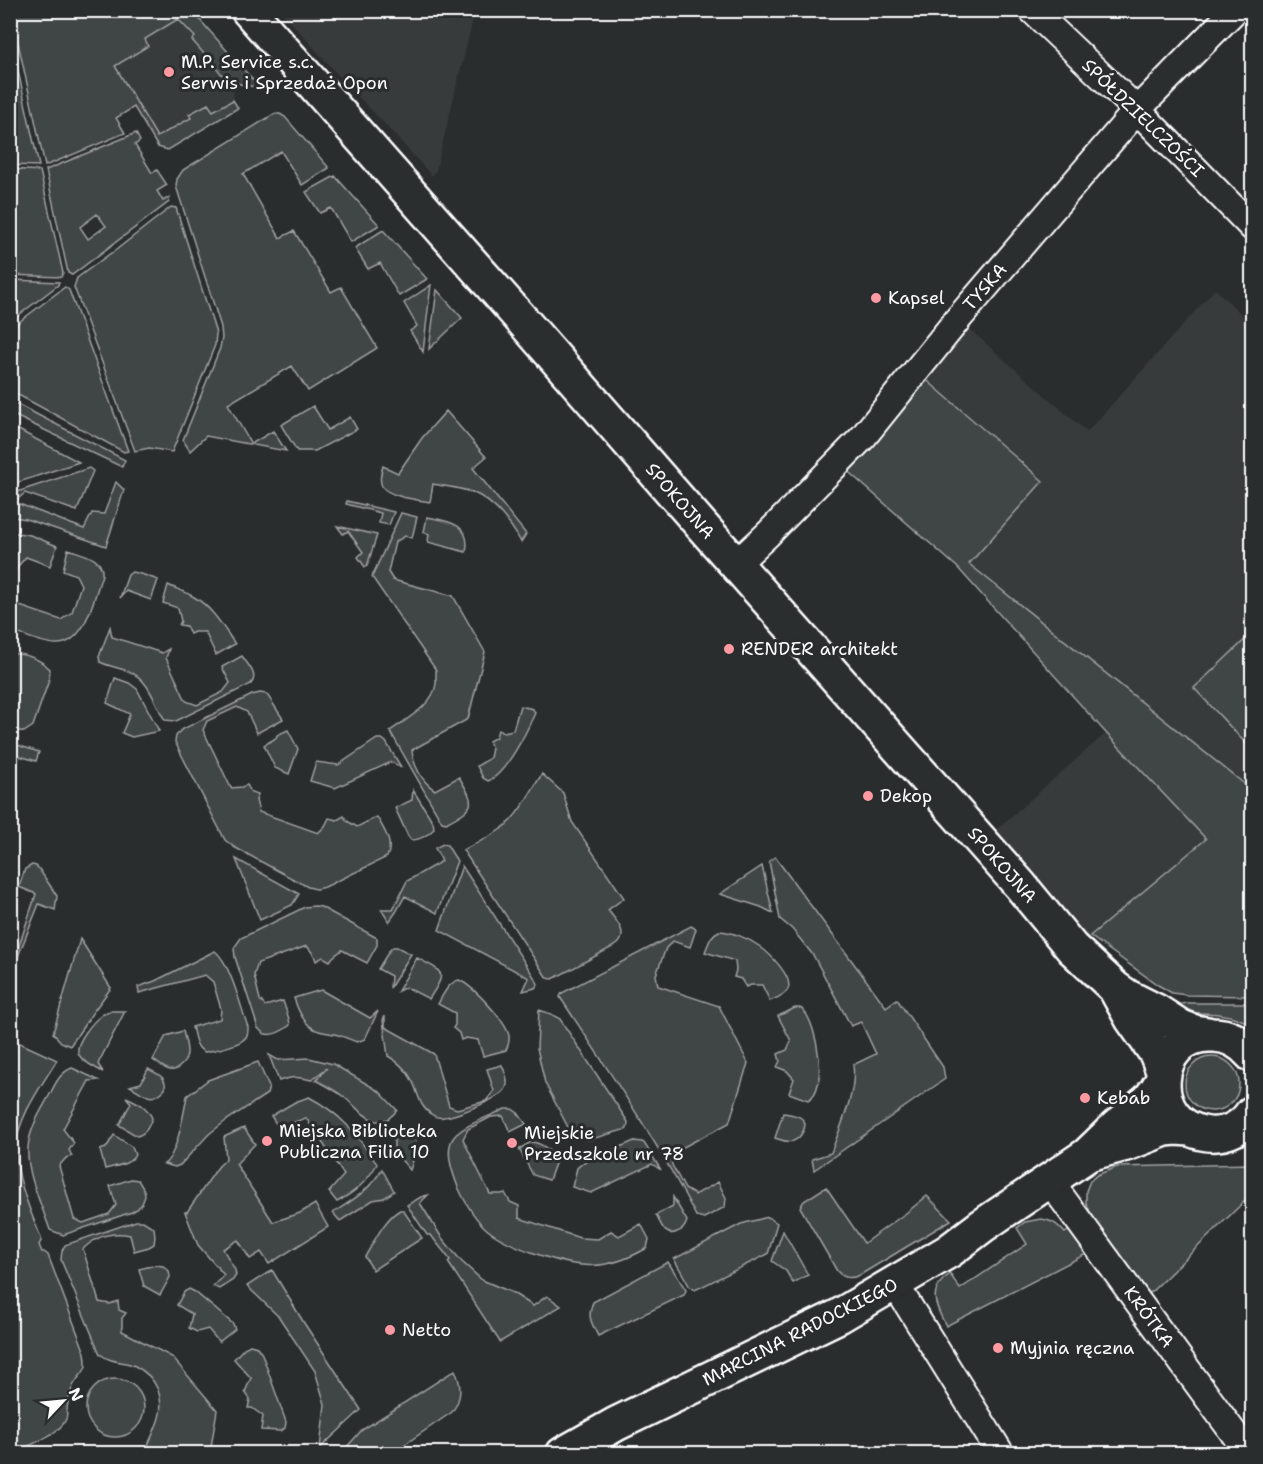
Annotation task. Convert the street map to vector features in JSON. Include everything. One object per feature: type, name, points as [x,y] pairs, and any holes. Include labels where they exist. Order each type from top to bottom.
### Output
[{"type":"street","name":"SPOKOJNA","points":[[248,10],[1020,885],[1072,948],[1128,997],[1181,1027],[1237,1042]]},
{"type":"street","name":"SPÓŁDZIELCZOŚCI","points":[[1032,10],[1137,110],[1252,227]]},
{"type":"street","name":"TYSKA","points":[[736,564],[863,437],[958,319],[1137,110],[1235,10]]},
{"type":"street","name":"SPOKOJNA","points":[[1115,988],[1132,1019],[1156,1053],[1163,1076],[1163,1093],[1168,1108],[1174,1117],[1190,1129]]},
{"type":"street","name":"MARCINA RADOCKIEGO","points":[[581,1449],[839,1316],[949,1251],[982,1226],[1088,1155],[1116,1126],[1149,1100],[1156,1091],[1170,1056],[1193,1038],[1237,1042]]},
{"type":"street","name":"MARCINA RADOCKIEGO","points":[[1088,1155],[1166,1129],[1190,1129],[1212,1134],[1224,1133],[1251,1118]]},
{"type":"street","name":"KRÓTKA","points":[[1049,1180],[1249,1454]]},
{"type":"street","points":[[895,1284],[1001,1454]]},
{"type":"shaded area","points":[[31,10],[192,11],[260,88],[235,83],[225,78],[192,40],[195,37],[178,19],[145,39],[148,46],[115,66],[157,137],[191,118],[189,114],[208,104],[213,111],[233,100],[238,108],[168,150],[158,147],[134,107],[116,118],[125,133],[45,166],[12,15]]},
{"type":"shaded area","points":[[281,11],[475,11],[436,170],[432,176],[346,84]]},
{"type":"shaded area","name":"M.P. Service s.c. Serwis i Sprzedaż Opon","points":[[178,19],[235,83],[233,100],[162,140],[154,140],[107,61]]},
{"type":"shaded area","points":[[11,48],[13,48],[39,166],[11,165]]},
{"type":"shaded area","points":[[274,114],[285,117],[329,168],[302,185],[281,151],[243,174],[280,238],[294,231],[331,292],[341,287],[377,348],[308,391],[292,366],[228,404],[251,444],[273,431],[286,451],[206,436],[190,451],[183,440],[222,338],[221,327],[176,186],[177,179],[183,170]]},
{"type":"shaded area","points":[[136,133],[140,141],[135,145],[152,173],[157,170],[167,185],[157,191],[163,201],[170,197],[169,202],[72,275],[68,273],[46,170]],"holes":[[[97,214],[106,226],[88,239],[80,227]]]},
{"type":"shaded area","points":[[11,169],[40,171],[63,273],[61,277],[11,275],[11,272],[18,272],[17,173],[11,172]]},
{"type":"shaded area","points":[[335,176],[379,225],[351,242],[331,208],[320,213],[306,192]]},
{"type":"shaded area","points":[[171,207],[176,208],[216,333],[215,345],[172,452],[149,448],[135,451],[74,287],[77,278]]},
{"type":"shaded area","points":[[383,230],[427,279],[399,296],[380,263],[368,269],[355,248]]},
{"type":"shaded area","points":[[11,280],[59,282],[11,321]]},
{"type":"shaded area","points":[[431,285],[423,352],[410,331],[417,326],[404,303]]},
{"type":"shaded area","points":[[65,287],[69,290],[128,451],[124,452],[11,391],[11,328]]},
{"type":"shaded area","points":[[1215,289],[1252,324],[1252,791],[969,564],[1043,481],[916,371],[958,319],[1087,432]]},
{"type":"shaded area","points":[[437,290],[462,318],[429,349]]},
{"type":"shaded area","points":[[922,376],[1043,481],[969,564],[1252,790],[1252,996],[1172,993],[1090,936],[1206,839],[1106,733],[957,567],[843,467]]},
{"type":"shaded area","points":[[11,401],[125,460],[122,467],[11,414]]},
{"type":"shaded area","points":[[313,406],[328,430],[350,417],[357,429],[315,451],[297,451],[281,425]]},
{"type":"shaded area","points":[[446,411],[486,457],[473,468],[526,534],[521,542],[498,511],[487,500],[475,493],[433,484],[430,502],[390,493],[382,486],[380,479],[383,466],[398,473],[422,438]]},
{"type":"shaded area","points":[[11,426],[79,462],[13,484],[10,482]]},
{"type":"shaded area","points":[[89,468],[93,471],[77,511],[25,493],[14,502],[84,529],[92,513],[104,514],[116,482],[124,490],[106,546],[26,519],[11,518],[11,494]]},
{"type":"shaded area","points":[[347,501],[394,512],[389,525],[379,523],[381,513],[346,504]]},
{"type":"shaded area","points":[[401,513],[417,517],[412,538],[405,536],[395,542],[388,572],[393,580],[453,596],[485,652],[468,719],[412,750],[419,773],[430,787],[435,790],[459,777],[468,794],[470,804],[468,809],[446,823],[442,822],[390,731],[411,717],[430,699],[436,684],[436,670],[372,577]]},
{"type":"shaded area","points":[[427,517],[450,522],[462,530],[467,543],[466,552],[428,542],[429,534],[424,532]]},
{"type":"shaded area","points":[[337,526],[377,535],[367,566],[365,567],[358,557],[363,552],[348,531],[343,534]]},
{"type":"shaded area","points":[[11,532],[30,535],[57,546],[50,566],[26,557],[16,571],[11,569]]},
{"type":"shaded area","points":[[68,549],[91,557],[102,569],[92,607],[82,628],[75,637],[56,644],[11,631],[11,603],[61,620],[72,612],[81,585],[76,575],[63,570]]},
{"type":"shaded area","points":[[132,572],[158,580],[151,600],[126,591],[120,598],[128,575]]},
{"type":"shaded area","points":[[168,585],[201,601],[217,618],[235,644],[216,655],[205,632],[190,634],[186,626],[179,625],[181,621],[178,608],[163,603]]},
{"type":"shaded area","points":[[110,627],[112,637],[162,653],[169,649],[166,658],[186,701],[197,705],[223,692],[230,683],[222,667],[242,656],[252,670],[253,681],[176,721],[165,720],[148,687],[138,677],[128,671],[100,662],[99,657]]},
{"type":"shaded area","points":[[1252,633],[1252,750],[1194,688]]},
{"type":"shaded area","points":[[11,653],[42,662],[50,669],[49,680],[33,726],[24,732],[11,729]]},
{"type":"shaded area","points":[[115,678],[137,689],[159,731],[132,737],[122,733],[130,714],[107,703]]},
{"type":"shaded area","points":[[260,693],[268,696],[283,719],[257,733],[247,712],[237,707],[207,721],[203,730],[231,788],[247,785],[251,792],[258,794],[256,800],[259,812],[318,833],[329,818],[337,820],[344,816],[347,821],[357,827],[377,817],[389,842],[387,857],[325,887],[316,889],[308,887],[225,840],[175,742],[176,736],[181,730]]},
{"type":"shaded area","points":[[520,706],[533,709],[535,713],[509,761],[495,777],[488,781],[483,778],[477,766],[490,758],[492,748],[489,741],[496,737],[498,730],[504,732],[513,730]]},
{"type":"shaded area","points":[[288,730],[298,749],[289,774],[275,768],[264,745]]},
{"type":"shaded area","points":[[1106,733],[1206,839],[1084,941],[982,842]]},
{"type":"shaded area","points":[[377,739],[386,742],[401,767],[391,762],[335,788],[310,781],[316,762],[338,765]]},
{"type":"shaded area","points":[[11,743],[39,752],[36,761],[20,756],[11,780]]},
{"type":"shaded area","points":[[542,774],[563,793],[572,822],[624,898],[608,910],[622,931],[618,944],[553,979],[547,978],[463,850],[505,826]]},
{"type":"shaded area","points":[[413,790],[433,822],[434,829],[424,837],[411,840],[395,808],[412,800]]},
{"type":"shaded area","points":[[443,844],[447,845],[457,861],[437,913],[405,896],[389,922],[381,909],[393,909],[407,881],[442,861],[435,848]]},
{"type":"shaded area","points":[[775,857],[886,1007],[897,999],[943,1067],[945,1079],[814,1170],[812,1159],[831,1153],[843,1121],[853,1086],[853,1065],[876,1054],[861,1022],[851,1026],[813,955],[792,929],[780,919],[769,861]]},
{"type":"shaded area","points":[[236,859],[299,894],[292,905],[260,920]]},
{"type":"shaded area","points":[[32,865],[39,869],[57,896],[55,910],[39,904],[11,974],[36,894],[19,887],[25,869]]},
{"type":"shaded area","points":[[462,866],[536,980],[538,984],[535,988],[523,991],[529,978],[439,930]]},
{"type":"shaded area","points":[[762,866],[773,913],[720,894]]},
{"type":"shaded area","points":[[305,907],[321,907],[377,938],[377,945],[367,963],[342,950],[330,961],[323,957],[316,961],[307,946],[258,963],[254,975],[260,1000],[265,1006],[283,1001],[290,1025],[282,1031],[265,1034],[258,1028],[234,948],[241,938]]},
{"type":"shaded area","points":[[691,926],[696,929],[690,947],[673,941],[666,948],[656,975],[658,986],[719,1006],[748,1063],[729,1123],[672,1153],[672,1165],[685,1189],[695,1195],[718,1182],[726,1198],[725,1207],[704,1218],[696,1216],[648,1132],[560,997],[562,993]]},
{"type":"shaded area","points":[[719,931],[745,938],[763,949],[785,973],[789,986],[787,991],[770,1001],[762,985],[746,987],[741,979],[734,977],[735,961],[705,952],[712,937]]},
{"type":"shaded area","points":[[80,939],[111,988],[70,1046],[61,1042],[53,1033]]},
{"type":"shaded area","points":[[393,947],[411,954],[390,988],[391,976],[378,969]]},
{"type":"shaded area","points":[[215,951],[226,965],[248,1031],[246,1037],[240,1042],[205,1052],[197,1045],[192,1027],[220,1019],[221,1009],[213,982],[205,975],[139,993],[138,987]]},
{"type":"shaded area","points":[[417,958],[438,970],[440,974],[439,983],[429,999],[406,987],[398,991]]},
{"type":"shaded area","points":[[459,980],[480,996],[496,1013],[509,1036],[506,1050],[483,1056],[478,1040],[466,1038],[461,1040],[459,1033],[453,1028],[455,1013],[438,1004],[449,987]]},
{"type":"shaded area","points":[[321,990],[370,1018],[378,1011],[365,1039],[357,1042],[336,1034],[319,1031],[306,1022],[294,998]]},
{"type":"shaded area","points":[[1252,1003],[1252,1024],[1235,1017],[1189,1011],[1177,1005]]},
{"type":"shaded area","points":[[795,1008],[803,1010],[809,1019],[819,1057],[818,1084],[814,1094],[808,1100],[789,1093],[794,1079],[787,1071],[777,1067],[780,1061],[778,1054],[787,1050],[791,1041],[778,1016]]},
{"type":"shaded area","points":[[539,1010],[560,1019],[628,1122],[627,1129],[588,1140],[571,1133],[545,1083],[537,1048]]},
{"type":"shaded area","points":[[111,1011],[125,1011],[98,1064],[103,1072],[84,1060],[78,1051],[81,1040],[89,1028],[102,1015]]},
{"type":"shaded area","points":[[385,1016],[385,1027],[434,1054],[449,1106],[457,1109],[486,1101],[494,1091],[487,1069],[502,1065],[507,1079],[506,1088],[496,1097],[468,1110],[450,1116],[433,1115],[423,1105],[407,1073],[388,1056],[383,1020]]},
{"type":"shaded area","points":[[183,1031],[187,1055],[176,1070],[163,1067],[153,1060],[166,1036]]},
{"type":"shaded area","points":[[11,1039],[57,1060],[31,1102],[21,1125],[16,1148],[18,1171],[41,1238],[39,1245],[42,1252],[48,1255],[85,1353],[86,1365],[72,1389],[66,1418],[62,1425],[50,1435],[11,1454]]},
{"type":"shaded area","points":[[269,1055],[278,1060],[309,1058],[333,1064],[379,1091],[397,1110],[383,1121],[369,1118],[341,1094],[316,1080],[327,1068],[311,1080],[295,1078],[279,1081]]},
{"type":"shaded area","points":[[1212,1057],[1222,1059],[1231,1065],[1237,1074],[1239,1084],[1237,1094],[1231,1103],[1222,1109],[1212,1111],[1202,1109],[1193,1103],[1187,1094],[1185,1084],[1187,1074],[1193,1065],[1202,1059]]},
{"type":"shaded area","points":[[258,1062],[269,1087],[267,1094],[209,1134],[180,1165],[175,1167],[164,1164],[173,1152],[187,1096],[208,1080]]},
{"type":"shaded area","points":[[72,1068],[98,1080],[89,1081],[63,1129],[74,1143],[69,1150],[72,1156],[66,1158],[59,1166],[74,1219],[83,1223],[109,1214],[116,1205],[110,1186],[131,1179],[138,1180],[145,1196],[142,1204],[132,1212],[63,1235],[50,1230],[29,1168],[28,1148],[30,1135],[55,1084],[64,1073]]},
{"type":"shaded area","points":[[148,1069],[161,1076],[165,1082],[165,1089],[152,1097],[130,1086],[141,1083]]},
{"type":"shaded area","points":[[126,1097],[144,1107],[152,1118],[145,1132],[137,1136],[119,1125],[131,1103]]},
{"type":"shaded area","points":[[309,1097],[340,1118],[377,1164],[360,1186],[337,1202],[329,1192],[344,1175],[306,1118],[279,1128],[271,1116]]},
{"type":"shaded area","points":[[505,1109],[512,1109],[518,1113],[526,1124],[510,1132],[503,1116],[491,1117],[468,1129],[463,1139],[490,1194],[505,1193],[510,1202],[519,1206],[519,1218],[580,1238],[598,1239],[611,1231],[619,1236],[641,1224],[649,1239],[647,1248],[618,1261],[592,1266],[578,1265],[519,1248],[487,1230],[472,1212],[458,1187],[449,1153],[451,1142],[460,1132],[475,1122]]},
{"type":"shaded area","points":[[783,1113],[797,1116],[804,1121],[803,1131],[793,1141],[775,1138]]},
{"type":"shaded area","points":[[244,1128],[255,1144],[236,1164],[273,1222],[300,1213],[315,1204],[328,1227],[269,1264],[261,1252],[250,1259],[238,1240],[223,1249],[236,1275],[233,1280],[219,1289],[213,1286],[224,1275],[198,1245],[185,1212],[226,1159],[224,1137]]},
{"type":"shaded area","points":[[416,1131],[415,1151],[410,1170],[397,1154],[394,1140],[396,1134]]},
{"type":"shaded area","points":[[114,1135],[132,1147],[135,1155],[126,1163],[105,1169],[100,1150],[106,1148]]},
{"type":"shaded area","points":[[634,1141],[644,1143],[661,1170],[652,1164],[591,1193],[572,1187],[577,1168],[583,1163]]},
{"type":"shaded area","points":[[531,1142],[546,1148],[556,1161],[549,1180],[533,1175],[519,1149]]},
{"type":"shaded area","points":[[1252,1164],[1252,1194],[1148,1295],[1096,1225],[1086,1203],[1086,1191],[1090,1181],[1097,1175],[1117,1167]]},
{"type":"shaded area","points":[[382,1169],[394,1191],[384,1198],[373,1200],[340,1221],[333,1213],[366,1189]]},
{"type":"shaded area","points":[[826,1187],[864,1243],[927,1196],[951,1220],[860,1275],[845,1277],[837,1271],[800,1207],[804,1201]]},
{"type":"shaded area","points":[[428,1195],[420,1203],[442,1238],[462,1262],[482,1280],[513,1293],[533,1306],[547,1296],[561,1306],[500,1342],[448,1262],[450,1260],[431,1235],[427,1235],[407,1205]]},
{"type":"shaded area","points":[[673,1197],[687,1221],[685,1227],[679,1231],[669,1233],[666,1232],[656,1215],[673,1206]]},
{"type":"shaded area","points":[[400,1210],[403,1210],[422,1238],[373,1270],[365,1257],[384,1225]]},
{"type":"shaded area","points":[[768,1217],[777,1223],[768,1254],[695,1290],[690,1287],[674,1259],[741,1224]]},
{"type":"shaded area","points":[[1041,1219],[1054,1223],[1065,1233],[1071,1229],[1088,1253],[946,1326],[935,1298],[938,1286],[943,1280],[950,1274],[960,1289],[1027,1244],[1017,1228],[1025,1222]]},
{"type":"shaded area","points":[[136,1221],[143,1221],[154,1228],[154,1244],[134,1251],[130,1235],[111,1234],[99,1238],[83,1249],[99,1302],[110,1304],[118,1301],[119,1310],[126,1313],[122,1318],[122,1331],[172,1357],[217,1410],[210,1453],[145,1453],[160,1415],[158,1390],[152,1379],[139,1368],[100,1354],[61,1260],[65,1245]]},
{"type":"shaded area","points":[[783,1231],[808,1275],[793,1283],[786,1271],[772,1261]]},
{"type":"shaded area","points":[[668,1262],[686,1290],[684,1295],[598,1336],[591,1319],[590,1312],[593,1302]]},
{"type":"shaded area","points":[[156,1265],[163,1266],[169,1271],[170,1277],[160,1295],[144,1286],[139,1269]]},
{"type":"shaded area","points":[[272,1270],[361,1410],[320,1448],[325,1404],[315,1371],[279,1317],[247,1286]]},
{"type":"shaded area","points":[[189,1289],[233,1324],[235,1329],[219,1342],[208,1329],[197,1332],[189,1328],[192,1314],[177,1305],[184,1292]]},
{"type":"shaded area","points":[[250,1345],[257,1347],[262,1354],[286,1422],[285,1428],[281,1431],[261,1430],[263,1416],[252,1408],[248,1408],[250,1399],[245,1392],[251,1378],[234,1359]]},
{"type":"shaded area","points":[[455,1370],[460,1392],[458,1402],[452,1412],[392,1453],[347,1453],[344,1450],[362,1430]]},
{"type":"shaded area","points":[[115,1379],[126,1381],[139,1392],[144,1408],[142,1419],[131,1432],[115,1437],[104,1435],[91,1424],[86,1408],[88,1397],[99,1384]]},
{"type":"place","name":"M.P. Service s.c. Serwis i Sprzedaż Opon","points":[[169,72]]},
{"type":"place","name":"Kapsel","points":[[876,298]]},
{"type":"place","name":"RENDER architekt","points":[[729,649]]},
{"type":"place","name":"Dekop","points":[[868,796]]},
{"type":"place","name":"Kebab","points":[[1085,1098]]},
{"type":"place","name":"Miejska Biblioteka Publiczna Filia 10","points":[[267,1141]]},
{"type":"place","name":"Miejskie Przedszkole nr 78","points":[[512,1143]]},
{"type":"place","name":"Netto","points":[[390,1330]]},
{"type":"place","name":"Myjnia ręczna","points":[[998,1348]]}]
